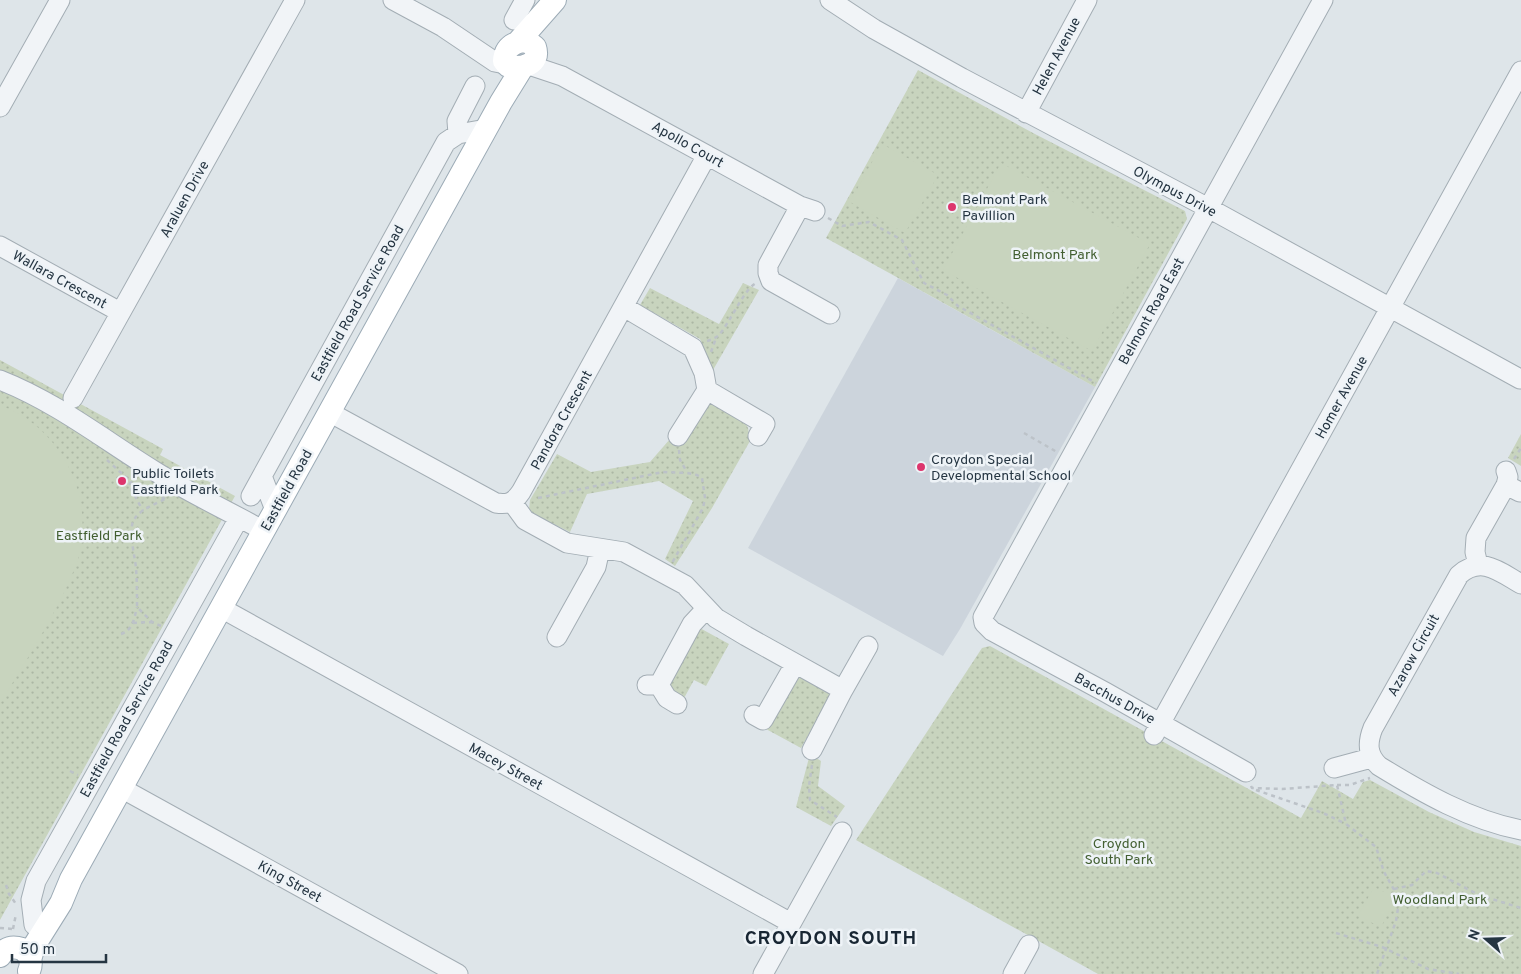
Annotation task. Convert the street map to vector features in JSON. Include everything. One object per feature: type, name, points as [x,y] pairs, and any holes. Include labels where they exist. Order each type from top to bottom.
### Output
[{"type":"main road","name":"Eastfield Road","points":[[20,953],[34,946],[61,903],[72,878],[121,788],[486,129],[520,56],[557,0]]},
{"type":"main road","name":"Eastfield Road","points":[[20,953],[72,878]]},
{"type":"street","points":[[2,100],[60,0]]},
{"type":"street","name":"Araluen Drive","points":[[73,398],[295,0]]},
{"type":"street","points":[[393,0],[442,27],[495,62],[520,56]]},
{"type":"street","points":[[514,20],[525,0]]},
{"type":"street","name":"Olympus Drive","points":[[830,0],[874,29],[1026,113],[1208,208],[1520,379]]},
{"type":"street","name":"Helen Avenue","points":[[1026,113],[1087,0]]},
{"type":"street","name":"Belmont Road East","points":[[984,623],[983,617],[1323,0]]},
{"type":"street","name":"Apollo Court","points":[[520,56],[562,76],[808,208]]},
{"type":"street","name":"Homer Avenue","points":[[1157,729],[1521,71]]},
{"type":"street","points":[[476,86],[457,121],[458,134],[486,129]]},
{"type":"street","name":"Eastfield Road Service Road","points":[[251,496],[446,142],[458,134]]},
{"type":"street","name":"Pandora Crescent","points":[[512,502],[520,492],[708,155]]},
{"type":"street","points":[[808,208],[768,265],[768,273],[771,282],[830,314]]},
{"type":"street","name":"Wallara Crescent","points":[[0,246],[120,312]]},
{"type":"street","points":[[624,307],[693,348],[704,373],[706,390],[677,436]]},
{"type":"street","points":[[0,380],[24,389],[74,418],[155,471],[264,530]]},
{"type":"street","points":[[706,390],[764,424],[758,436]]},
{"type":"street","points":[[329,412],[496,504],[512,502],[525,520],[567,544],[624,552],[693,592],[706,609],[716,618],[843,690]]},
{"type":"street","points":[[262,476],[275,510]]},
{"type":"street","points":[[1511,483],[1476,538],[1475,552],[1478,566],[1487,566],[1495,569],[1521,584]]},
{"type":"street","name":"Eastfield Road Service Road","points":[[20,953],[36,881],[239,518]]},
{"type":"street","points":[[557,637],[596,567],[600,549]]},
{"type":"street","name":"Azarow Circuit","points":[[1374,765],[1368,749],[1373,728],[1453,584],[1465,570],[1472,566],[1478,566]]},
{"type":"street","name":"Macey Street","points":[[221,608],[791,923]]},
{"type":"street","points":[[677,704],[667,698],[653,685],[692,624],[706,609]]},
{"type":"street","name":"Bacchus Drive","points":[[984,623],[992,631],[1157,729],[1249,780]]},
{"type":"street","points":[[812,750],[868,646]]},
{"type":"street","points":[[754,715],[763,720],[795,664]]},
{"type":"street","points":[[1336,777],[1374,765],[1443,802],[1483,819],[1521,830]]},
{"type":"street","name":"King Street","points":[[121,788],[458,974]]},
{"type":"street","points":[[763,974],[841,825]]},
{"type":"street","points":[[1013,974],[1029,945]]},
{"type":"path","points":[[808,208],[842,226],[869,222],[902,240],[924,283],[947,295],[958,306],[1098,384]]},
{"type":"path","points":[[693,348],[717,337],[739,305],[746,290],[753,284],[771,282]]},
{"type":"path","points":[[1024,433],[1059,454]]},
{"type":"path","points":[[677,436],[679,453],[687,473]]},
{"type":"path","points":[[104,458],[131,482],[129,486],[143,511]]},
{"type":"path","points":[[538,498],[663,472],[687,473],[702,478],[705,498],[703,508],[666,575]]},
{"type":"path","points":[[121,634],[127,632],[133,623],[137,607],[133,521],[143,511],[164,499],[174,482]]},
{"type":"path","points":[[148,490],[164,499]]},
{"type":"path","points":[[137,607],[152,622],[164,628]]},
{"type":"path","points":[[133,623],[152,622]]},
{"type":"path","points":[[812,750],[809,786],[810,800],[841,825]]},
{"type":"path","points":[[1249,780],[1282,789],[1336,777],[1350,785],[1370,778],[1374,765]]},
{"type":"path","points":[[70,771],[82,777]]},
{"type":"path","points":[[1336,777],[1346,824]]},
{"type":"path","points":[[1249,780],[1346,824],[1376,847],[1384,872],[1397,895],[1398,908],[1387,950],[1377,974]]},
{"type":"path","points":[[1394,889],[1412,885],[1426,871],[1437,873],[1478,895],[1521,908]]},
{"type":"path","points":[[6,885],[17,907],[20,953]]},
{"type":"path","points":[[1336,933],[1387,950],[1428,969],[1459,974]]},
{"type":"shaded area","name":"Croydon Special Developmental School","points":[[898,278],[1095,387],[960,629],[943,656],[748,548]]},
{"type":"green space","name":"Belmont Park","points":[[918,70],[1033,133],[1185,211],[1187,219],[1095,387],[826,238]]},
{"type":"green space","points":[[882,144],[938,175],[905,233],[850,202]]},
{"type":"green space","points":[[1001,163],[1150,244],[1092,351],[943,270]]},
{"type":"green space","points":[[743,283],[759,290],[713,370],[700,339],[640,305],[650,288],[719,324]]},
{"type":"green space","name":"Eastfield Park","points":[[0,360],[163,449],[160,455],[235,496],[0,920]]},
{"type":"green space","points":[[709,403],[744,420],[748,428],[750,441],[712,508],[675,566],[665,559],[693,501],[659,481],[587,494],[570,532],[535,515],[529,509],[530,500],[557,454],[591,472],[650,462],[670,439],[683,445],[703,406]]},
{"type":"green space","points":[[0,405],[27,419],[52,442],[62,455],[76,485],[82,517],[82,534],[80,553],[65,591],[0,704]]},
{"type":"green space","points":[[1521,434],[1521,466],[1508,458]]},
{"type":"green space","points":[[698,627],[729,644],[706,686],[694,680],[683,700],[669,693],[667,683]]},
{"type":"green space","name":"Croydon South Park","points":[[990,646],[1301,818],[1322,781],[1353,799],[1363,782],[1370,780],[1429,812],[1474,832],[1521,846],[1521,974],[1098,974],[856,840],[982,648]]},
{"type":"green space","points":[[798,673],[832,692],[801,748],[766,729]]},
{"type":"green space","points":[[810,754],[821,761],[818,786],[845,806],[831,826],[796,807]]},
{"type":"green space","points":[[1374,887],[1396,898],[1381,927],[1358,916]]},
{"type":"place","name":"Belmont Park Pavillion","points":[[952,207]]},
{"type":"place","name":"Croydon Special Developmental School","points":[[921,467]]},
{"type":"place","name":"Public Toilets Eastfield Park","points":[[122,481]]},
{"type":"district","name":"CROYDON SOUTH","points":[[831,937]]},
{"type":"park label","name":"Woodland Park","points":[[1440,899]]}]
